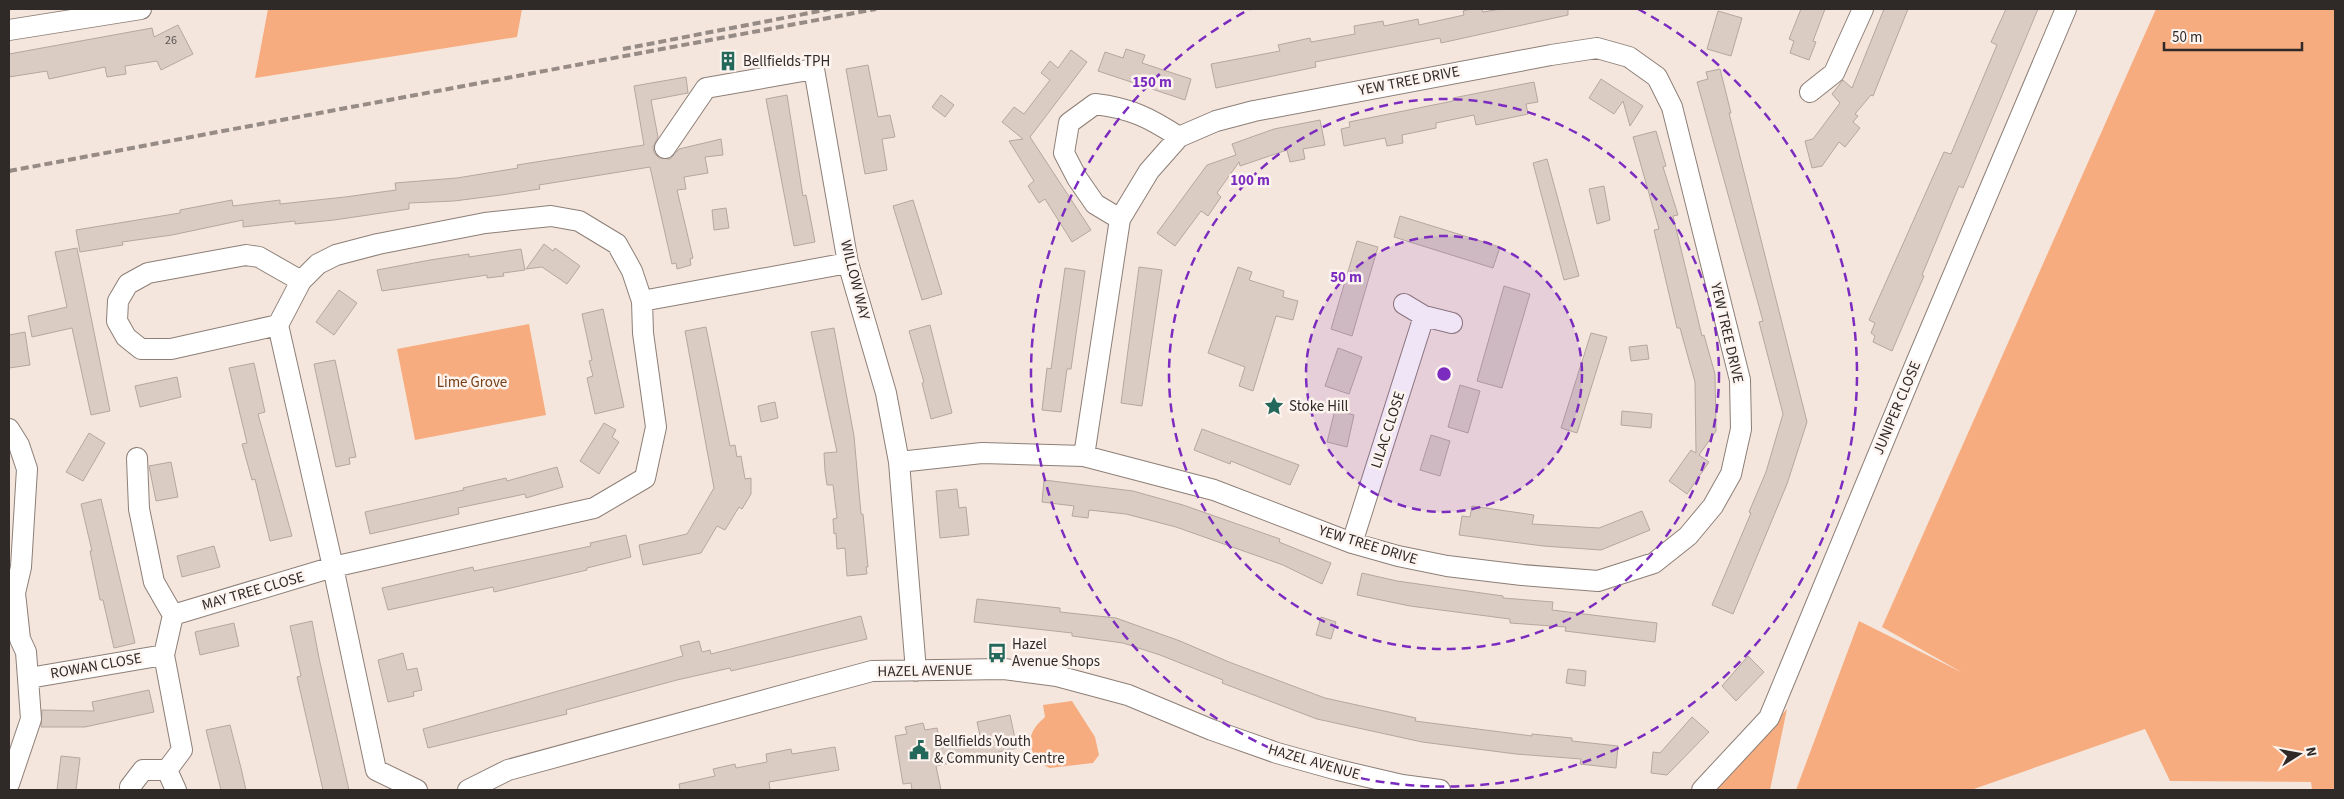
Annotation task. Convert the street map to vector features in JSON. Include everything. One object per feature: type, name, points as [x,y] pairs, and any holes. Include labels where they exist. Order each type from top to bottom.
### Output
[{"type":"street","points":[[9,30],[142,9]]},
{"type":"street","points":[[1810,92],[1834,73],[1863,9]]},
{"type":"street","name":"JUNIPER CLOSE","points":[[1702,790],[1769,718],[1916,363],[2066,9]]},
{"type":"street","name":"YEW TREE DRIVE","points":[[899,462],[982,453],[1084,456],[1214,490],[1352,543],[1398,556],[1447,566],[1522,576],[1598,581],[1654,563],[1688,536],[1713,506],[1732,474],[1741,429],[1740,380],[1672,107],[1656,77],[1629,57],[1597,48],[1551,54],[1254,111],[1216,121],[1179,137],[1149,171],[1120,219],[1084,456]]},
{"type":"street","name":"WILLOW WAY","points":[[665,148],[706,88],[814,69],[848,263],[886,392],[899,462],[916,670]]},
{"type":"street","points":[[1120,219],[1096,204],[1077,178],[1064,153],[1069,123],[1095,104],[1122,107],[1153,120],[1179,137]]},
{"type":"street","points":[[333,567],[594,508],[645,478],[656,427],[644,334],[642,301],[632,271],[617,244],[580,221],[551,216],[485,223],[378,244],[336,255],[318,264],[300,281],[278,325],[333,567],[376,770],[417,790]]},
{"type":"street","points":[[278,325],[171,349],[141,349],[126,337],[117,321],[118,301],[128,284],[148,274],[246,255],[259,257],[300,281]]},
{"type":"street","points":[[642,301],[848,263]]},
{"type":"street","points":[[1404,304],[1424,316],[1452,323]]},
{"type":"street","name":"LILAC CLOSE","points":[[1352,543],[1424,316]]},
{"type":"street","name":"ROWAN CLOSE","points":[[9,430],[19,445],[27,469],[21,567],[15,593],[20,639],[26,652],[31,720],[9,784]]},
{"type":"street","points":[[138,458],[139,509],[154,582],[173,615],[164,655],[182,750],[167,770]]},
{"type":"street","name":"MAY TREE CLOSE","points":[[173,615],[333,567]]},
{"type":"street","name":"ROWAN CLOSE","points":[[29,678],[164,655]]},
{"type":"street","name":"HAZEL AVENUE","points":[[468,790],[508,770],[872,671],[1004,669],[1058,676],[1128,695],[1212,730],[1277,753],[1402,785],[1440,790]]},
{"type":"street","points":[[131,790],[130,787],[143,770],[167,770]]},
{"type":"street","points":[[167,770],[176,790]]},
{"type":"green space","points":[[268,9],[522,9],[517,37],[255,78]]},
{"type":"green space","points":[[2156,9],[2335,9],[2335,790],[2312,790],[2311,782],[2170,781],[2145,729],[1971,790],[1796,790],[1859,621],[1963,673],[1882,627]]},
{"type":"green space","name":"Lime Grove","points":[[529,324],[546,415],[415,440],[397,349]]},
{"type":"green space","points":[[1072,701],[1095,737],[1099,755],[1093,763],[1050,768],[1035,762],[1031,737],[1032,732],[1045,717],[1043,705]]},
{"type":"green space","points":[[1787,709],[1770,790],[1712,790]]},
{"type":"building","points":[[1482,9],[1483,12],[1501,9],[1568,9],[1568,15],[1441,43],[1440,38],[1315,62],[1316,67],[1216,88],[1211,64],[1280,51],[1278,45],[1310,38],[1311,42],[1355,34],[1354,26],[1383,21],[1384,26],[1418,19],[1419,25],[1464,15],[1463,11]]},
{"type":"building","points":[[1801,9],[1825,9],[1813,41],[1816,42],[1809,60],[1790,53],[1794,41],[1789,39]]},
{"type":"building","points":[[1884,9],[1908,9],[1873,96],[1871,95],[1855,114],[1858,116],[1853,122],[1860,128],[1845,147],[1839,142],[1822,166],[1812,168],[1805,141],[1813,139],[1840,103],[1832,94],[1843,80],[1852,88]]},
{"type":"building","points":[[2006,9],[2038,9],[1963,188],[1959,186],[1892,351],[1873,342],[1875,336],[1871,333],[1875,323],[1869,320],[1944,152],[1951,154],[1997,45],[1991,42]]},
{"type":"building","points":[[1718,11],[1742,18],[1731,56],[1707,49]]},
{"type":"building","points":[[178,25],[193,54],[161,70],[157,61],[125,66],[126,74],[107,77],[105,67],[49,79],[47,71],[9,77],[9,54],[152,28],[154,37]]},
{"type":"building","points":[[1126,49],[1145,55],[1142,63],[1191,79],[1185,100],[1098,71],[1105,52],[1123,58]]},
{"type":"building","points":[[1071,50],[1087,62],[1030,137],[1091,230],[1072,242],[1045,199],[1039,203],[1028,186],[1034,181],[1009,141],[1023,139],[1002,122],[1014,107],[1024,114],[1050,80],[1041,73],[1050,61],[1058,68]]},
{"type":"building","points":[[868,65],[878,117],[890,115],[895,137],[882,139],[887,170],[865,174],[846,69]]},
{"type":"building","points":[[1720,69],[1731,113],[1729,113],[1807,422],[1787,484],[1733,614],[1712,605],[1751,513],[1749,512],[1766,472],[1783,414],[1759,322],[1763,321],[1697,82],[1708,79],[1706,72]]},
{"type":"building","points":[[686,77],[688,93],[651,100],[658,137],[653,147],[654,153],[659,158],[670,159],[679,149],[721,139],[723,155],[705,157],[708,173],[684,177],[686,189],[677,190],[693,258],[690,259],[691,265],[677,269],[676,263],[672,264],[650,167],[539,185],[540,189],[501,195],[454,201],[409,203],[409,209],[334,220],[295,224],[295,221],[243,227],[243,220],[172,235],[122,242],[123,245],[80,252],[76,230],[180,213],[180,210],[232,200],[233,206],[280,200],[280,204],[345,197],[396,190],[395,183],[457,178],[518,168],[517,165],[644,145],[634,86]]},
{"type":"building","points":[[1601,79],[1643,106],[1630,126],[1623,101],[1614,114],[1589,98]]},
{"type":"building","points":[[1534,82],[1538,102],[1526,104],[1528,114],[1476,125],[1474,115],[1436,123],[1436,128],[1402,135],[1403,143],[1387,146],[1385,138],[1344,146],[1341,129],[1350,127],[1349,122]]},
{"type":"building","points":[[787,95],[803,196],[806,195],[815,242],[794,246],[766,99]]},
{"type":"building","points":[[941,95],[954,105],[945,117],[932,107]]},
{"type":"building","points":[[1320,120],[1325,145],[1303,149],[1305,159],[1290,162],[1287,150],[1240,166],[1239,162],[1217,193],[1221,197],[1208,216],[1201,211],[1175,246],[1157,233],[1207,165],[1236,155],[1232,144],[1274,129]]},
{"type":"building","points":[[1656,131],[1666,166],[1663,167],[1678,215],[1673,216],[1702,336],[1704,335],[1715,374],[1716,431],[1699,455],[1709,462],[1687,494],[1669,481],[1691,450],[1696,453],[1695,382],[1680,328],[1677,328],[1654,230],[1659,229],[1633,137]]},
{"type":"building","points":[[1547,159],[1579,276],[1564,280],[1533,163]]},
{"type":"building","points":[[1604,186],[1610,220],[1597,224],[1589,189]]},
{"type":"building","points":[[913,200],[942,294],[922,300],[893,206]]},
{"type":"building","points":[[726,208],[729,228],[714,230],[712,210]]},
{"type":"building","points":[[1400,216],[1500,247],[1493,268],[1394,237]]},
{"type":"building","points":[[1357,241],[1378,247],[1352,336],[1331,329]]},
{"type":"building","points":[[544,244],[553,251],[555,248],[580,266],[567,284],[542,267],[526,269]]},
{"type":"building","points":[[77,248],[110,411],[91,415],[72,328],[32,337],[28,316],[67,307],[55,252]]},
{"type":"building","points":[[521,249],[525,270],[503,273],[504,276],[487,278],[487,275],[382,291],[377,270],[469,254],[469,257]]},
{"type":"building","points":[[1139,267],[1162,270],[1142,406],[1121,403]]},
{"type":"building","points":[[1238,267],[1252,272],[1249,280],[1284,291],[1283,297],[1298,301],[1293,320],[1276,316],[1253,391],[1239,386],[1245,367],[1208,353]]},
{"type":"building","points":[[1065,268],[1085,271],[1071,369],[1067,369],[1061,412],[1042,410],[1047,368],[1051,369]]},
{"type":"building","points":[[1504,286],[1530,294],[1502,388],[1477,381]]},
{"type":"building","points":[[339,290],[357,303],[334,335],[316,322]]},
{"type":"building","points":[[603,309],[624,407],[595,414],[587,378],[593,376],[589,361],[592,360],[582,314]]},
{"type":"building","points":[[930,325],[952,413],[931,419],[922,383],[924,382],[909,331]]},
{"type":"building","points":[[706,327],[730,446],[735,445],[737,457],[741,456],[745,479],[751,478],[751,494],[742,509],[739,507],[725,530],[717,526],[701,553],[643,565],[639,545],[687,534],[714,488],[685,331]]},
{"type":"building","points":[[834,328],[854,436],[868,567],[866,567],[867,574],[847,576],[845,548],[837,549],[836,533],[834,534],[833,519],[837,518],[833,485],[827,485],[825,471],[824,453],[837,452],[811,332]]},
{"type":"building","points":[[25,332],[30,365],[9,368],[9,335]]},
{"type":"building","points":[[1591,333],[1607,337],[1577,433],[1561,428]]},
{"type":"building","points":[[1647,345],[1649,359],[1631,361],[1629,347]]},
{"type":"building","points":[[1338,348],[1362,357],[1349,394],[1325,386]]},
{"type":"building","points":[[335,360],[356,457],[349,458],[350,464],[336,467],[314,364]]},
{"type":"building","points":[[254,363],[265,412],[258,414],[292,536],[270,541],[255,479],[252,480],[242,444],[247,443],[229,368]]},
{"type":"building","points":[[177,377],[181,397],[140,407],[135,386]]},
{"type":"building","points":[[1460,385],[1480,391],[1468,433],[1448,427]]},
{"type":"building","points":[[775,402],[778,418],[761,422],[758,406]]},
{"type":"building","points":[[1335,410],[1354,415],[1347,447],[1327,442]]},
{"type":"building","points":[[1622,411],[1652,414],[1651,428],[1621,425]]},
{"type":"building","points":[[604,423],[616,430],[612,437],[619,442],[599,474],[580,461]]},
{"type":"building","points":[[1202,429],[1299,465],[1290,485],[1231,461],[1230,464],[1194,450]]},
{"type":"building","points":[[89,433],[105,443],[83,481],[66,472]]},
{"type":"building","points":[[1431,435],[1450,441],[1440,476],[1420,470]]},
{"type":"building","points":[[171,462],[178,497],[156,501],[149,466]]},
{"type":"building","points":[[557,467],[563,487],[526,498],[525,494],[458,508],[459,514],[370,534],[365,512],[464,490],[463,488],[506,478],[507,481]]},
{"type":"building","points":[[1044,480],[1133,491],[1183,505],[1280,539],[1279,542],[1331,563],[1322,584],[1283,565],[1176,527],[1126,514],[1089,510],[1088,518],[1072,516],[1074,506],[1042,502]]},
{"type":"building","points":[[957,489],[959,508],[966,507],[969,535],[940,538],[936,491]]},
{"type":"building","points":[[101,499],[135,643],[114,648],[103,600],[100,600],[90,551],[92,551],[81,504]]},
{"type":"building","points":[[1472,506],[1534,515],[1532,524],[1599,528],[1642,511],[1650,530],[1601,550],[1543,546],[1459,535],[1462,516],[1470,517]]},
{"type":"building","points":[[626,535],[631,557],[587,568],[587,570],[494,592],[493,587],[388,610],[382,588],[473,567],[474,571],[591,546],[590,543]]},
{"type":"building","points":[[214,546],[220,567],[182,577],[177,556]]},
{"type":"building","points":[[1362,573],[1397,581],[1503,596],[1503,598],[1553,602],[1552,610],[1657,623],[1655,642],[1565,631],[1566,627],[1510,623],[1510,619],[1410,606],[1357,595]]},
{"type":"building","points":[[977,599],[1060,608],[1060,612],[1116,618],[1325,698],[1416,718],[1415,721],[1532,736],[1532,734],[1572,738],[1572,741],[1618,746],[1616,768],[1580,764],[1581,759],[1516,754],[1422,742],[1317,719],[1222,683],[1223,680],[1160,655],[1123,643],[1072,636],[1072,633],[974,622]]},
{"type":"building","points":[[861,616],[867,639],[731,671],[730,668],[677,680],[566,710],[567,714],[428,748],[423,729],[683,656],[680,646],[699,641],[702,652],[710,650],[711,654]]},
{"type":"building","points":[[1321,617],[1336,622],[1331,639],[1316,635]]},
{"type":"building","points":[[312,621],[349,790],[323,790],[297,677],[301,676],[290,626]]},
{"type":"building","points":[[234,623],[239,646],[200,655],[195,632]]},
{"type":"building","points":[[403,653],[407,670],[417,668],[422,690],[413,692],[414,696],[388,702],[378,660]]},
{"type":"building","points":[[1748,656],[1764,672],[1736,701],[1722,686]]},
{"type":"building","points":[[1568,669],[1586,671],[1585,686],[1566,683]]},
{"type":"building","points":[[149,690],[154,712],[85,727],[41,727],[42,710],[94,711],[92,702]]},
{"type":"building","points":[[1010,715],[1017,748],[936,766],[941,790],[912,790],[911,783],[903,784],[895,736],[907,734],[905,727],[923,723],[925,730],[937,728],[941,748],[981,740],[977,722]]},
{"type":"building","points":[[1692,717],[1709,732],[1667,775],[1651,773],[1653,752],[1660,753]]},
{"type":"building","points":[[230,725],[246,790],[221,790],[206,730]]},
{"type":"building","points":[[835,747],[839,770],[769,782],[770,790],[680,790],[679,784],[715,776],[713,769],[735,764],[736,768],[767,762],[766,754],[791,749],[792,754]]},
{"type":"building","points":[[61,756],[80,758],[76,790],[57,790]]},
{"type":"railway","points":[[623,49],[830,9]]},
{"type":"railway","points":[[9,171],[876,9]]},
{"type":"place","name":"Bellfields TPH","points":[[728,61]]},
{"type":"place","name":"Stoke Hill","points":[[1274,406]]},
{"type":"place","name":"Hazel Avenue Shops","points":[[997,653]]},
{"type":"place","name":"Bellfields Youth & Community Centre","points":[[919,750]]}]
